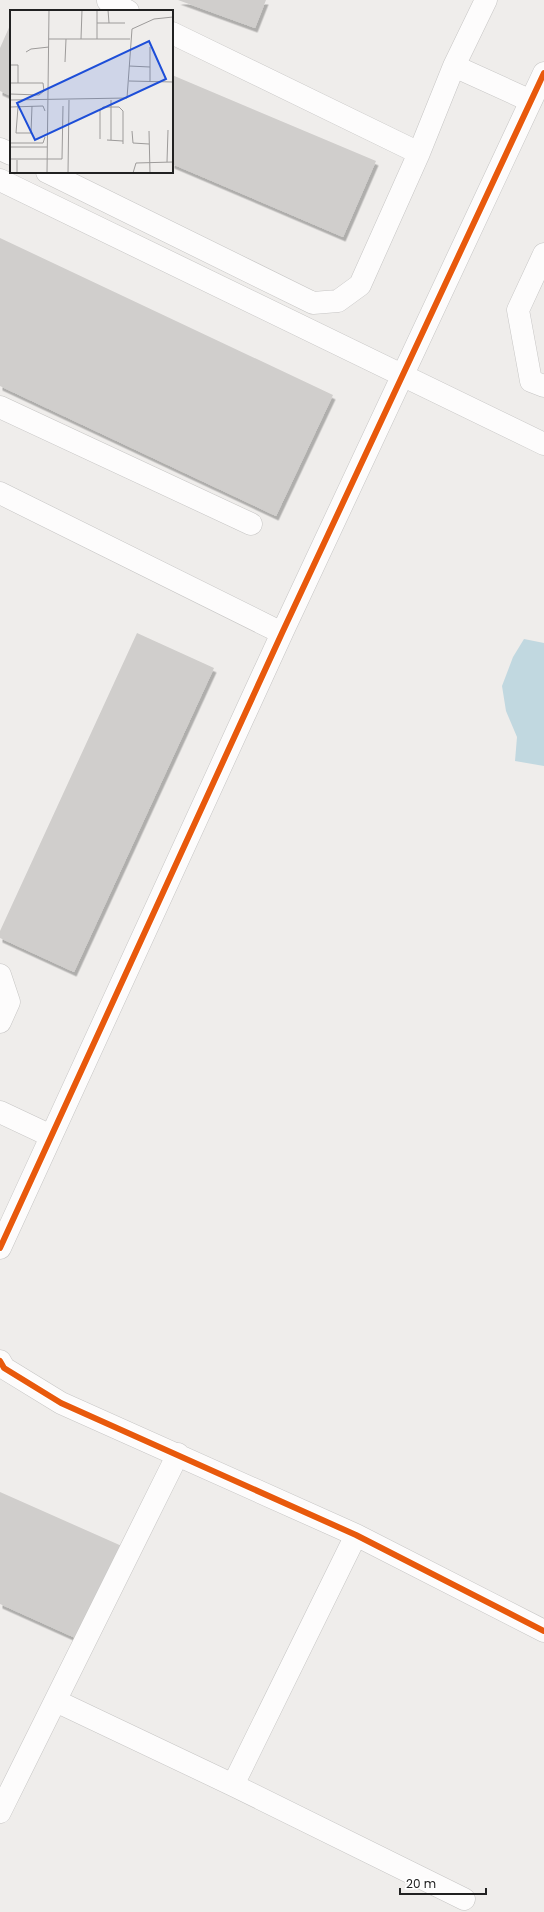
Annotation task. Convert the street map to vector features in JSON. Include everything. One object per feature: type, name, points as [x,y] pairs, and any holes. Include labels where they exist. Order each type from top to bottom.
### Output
[{"type":"street","points":[[109,0],[108,1],[126,10]]},
{"type":"street","points":[[49,173],[313,303],[338,301],[360,285],[419,153],[454,66],[486,0]]},
{"type":"street","points":[[173,33],[419,153]]},
{"type":"street","points":[[454,66],[530,101]]},
{"type":"street","points":[[0,1248],[282,633],[544,73]]},
{"type":"street","points":[[0,149],[10,154]]},
{"type":"street","points":[[0,180],[300,327],[403,374],[544,444]]},
{"type":"street","points":[[544,254],[518,310],[531,381],[544,386]]},
{"type":"street","points":[[0,407],[251,524]]},
{"type":"street","points":[[0,493],[282,633]]},
{"type":"street","points":[[0,975],[9,1002],[0,1022]]},
{"type":"street","points":[[0,1112],[51,1136]]},
{"type":"street","points":[[0,1361],[4,1368],[60,1403],[178,1454],[356,1535],[544,1631]]},
{"type":"street","points":[[0,1812],[178,1454]]},
{"type":"street","points":[[233,1785],[356,1535]]},
{"type":"street","points":[[56,1701],[233,1785],[464,1899]]},
{"type":"water","points":[[524,639],[544,643],[544,766],[515,761],[517,737],[506,711],[502,686],[513,657]]},
{"type":"building","points":[[178,0],[266,0],[255,28]]},
{"type":"building","points":[[10,25],[10,96],[0,91],[0,48]]},
{"type":"building","points":[[173,75],[376,161],[343,237],[173,164]]},
{"type":"building","points":[[0,238],[333,395],[276,516],[0,386]]},
{"type":"building","points":[[137,633],[214,668],[74,972],[0,938],[0,931]]},
{"type":"building","points":[[0,1492],[124,1547],[82,1641],[0,1604]]},
{"type":"cycle path","points":[[0,1248],[282,633],[544,73]]},
{"type":"cycle path","points":[[0,1361],[4,1368],[61,1403],[356,1535],[544,1631]]}]
